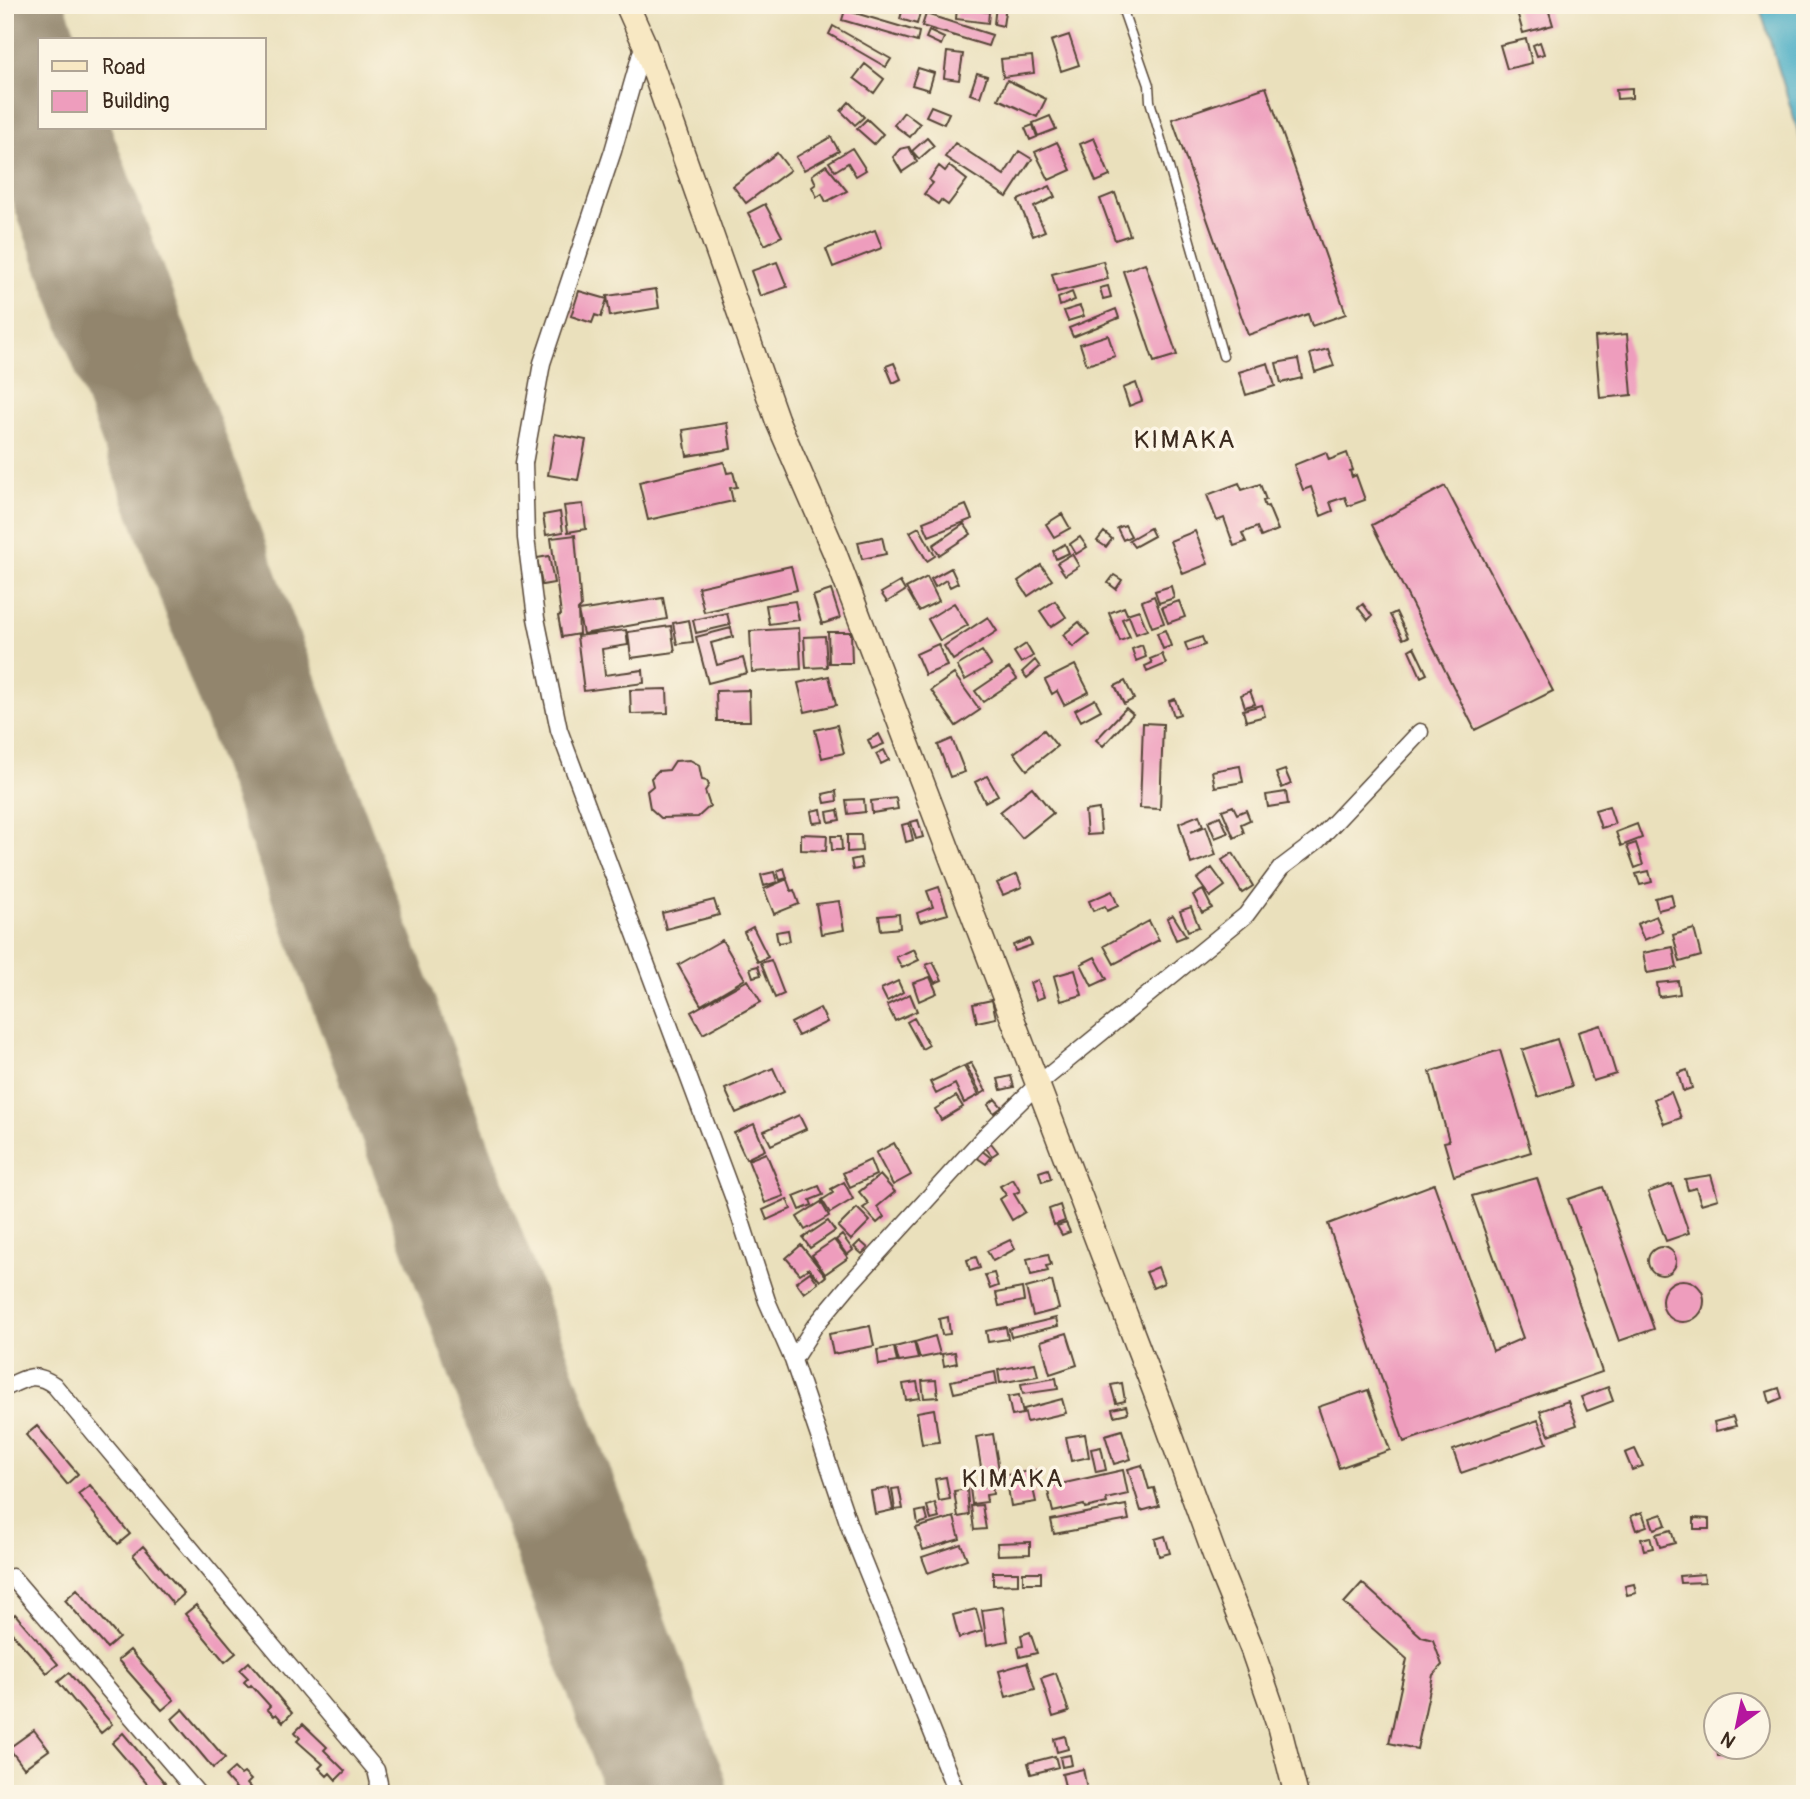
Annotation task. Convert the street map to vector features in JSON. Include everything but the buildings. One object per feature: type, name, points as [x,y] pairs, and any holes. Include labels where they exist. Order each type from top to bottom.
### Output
[{"type":"main road","points":[[627,5],[644,43],[777,419],[834,551],[1252,1649],[1279,1727],[1296,1794]]},
{"type":"street","points":[[644,43],[613,151],[542,363],[524,463],[526,538],[536,618],[559,730],[734,1199],[767,1301],[793,1360],[851,1531],[957,1794]]},
{"type":"street","points":[[793,1360],[814,1326],[865,1267],[939,1185],[1037,1085],[1246,915],[1281,867],[1318,839],[1420,732]]},
{"type":"street","points":[[5,1388],[35,1377],[43,1377],[54,1385],[376,1770],[379,1783],[377,1794]]},
{"type":"street","points":[[12,1577],[198,1794]]},
{"type":"lane","points":[[1121,5],[1149,85],[1150,101],[1223,356]]},
{"type":"water","points":[[1759,5],[1805,5],[1805,154]]},
{"type":"runway","points":[[5,13],[38,102]]},
{"type":"runway","points":[[49,130],[668,1794]]},
{"type":"district","name":"KIMAKA","points":[[1185,439]]},
{"type":"district","name":"KIMAKA","points":[[1013,1478]]}]
